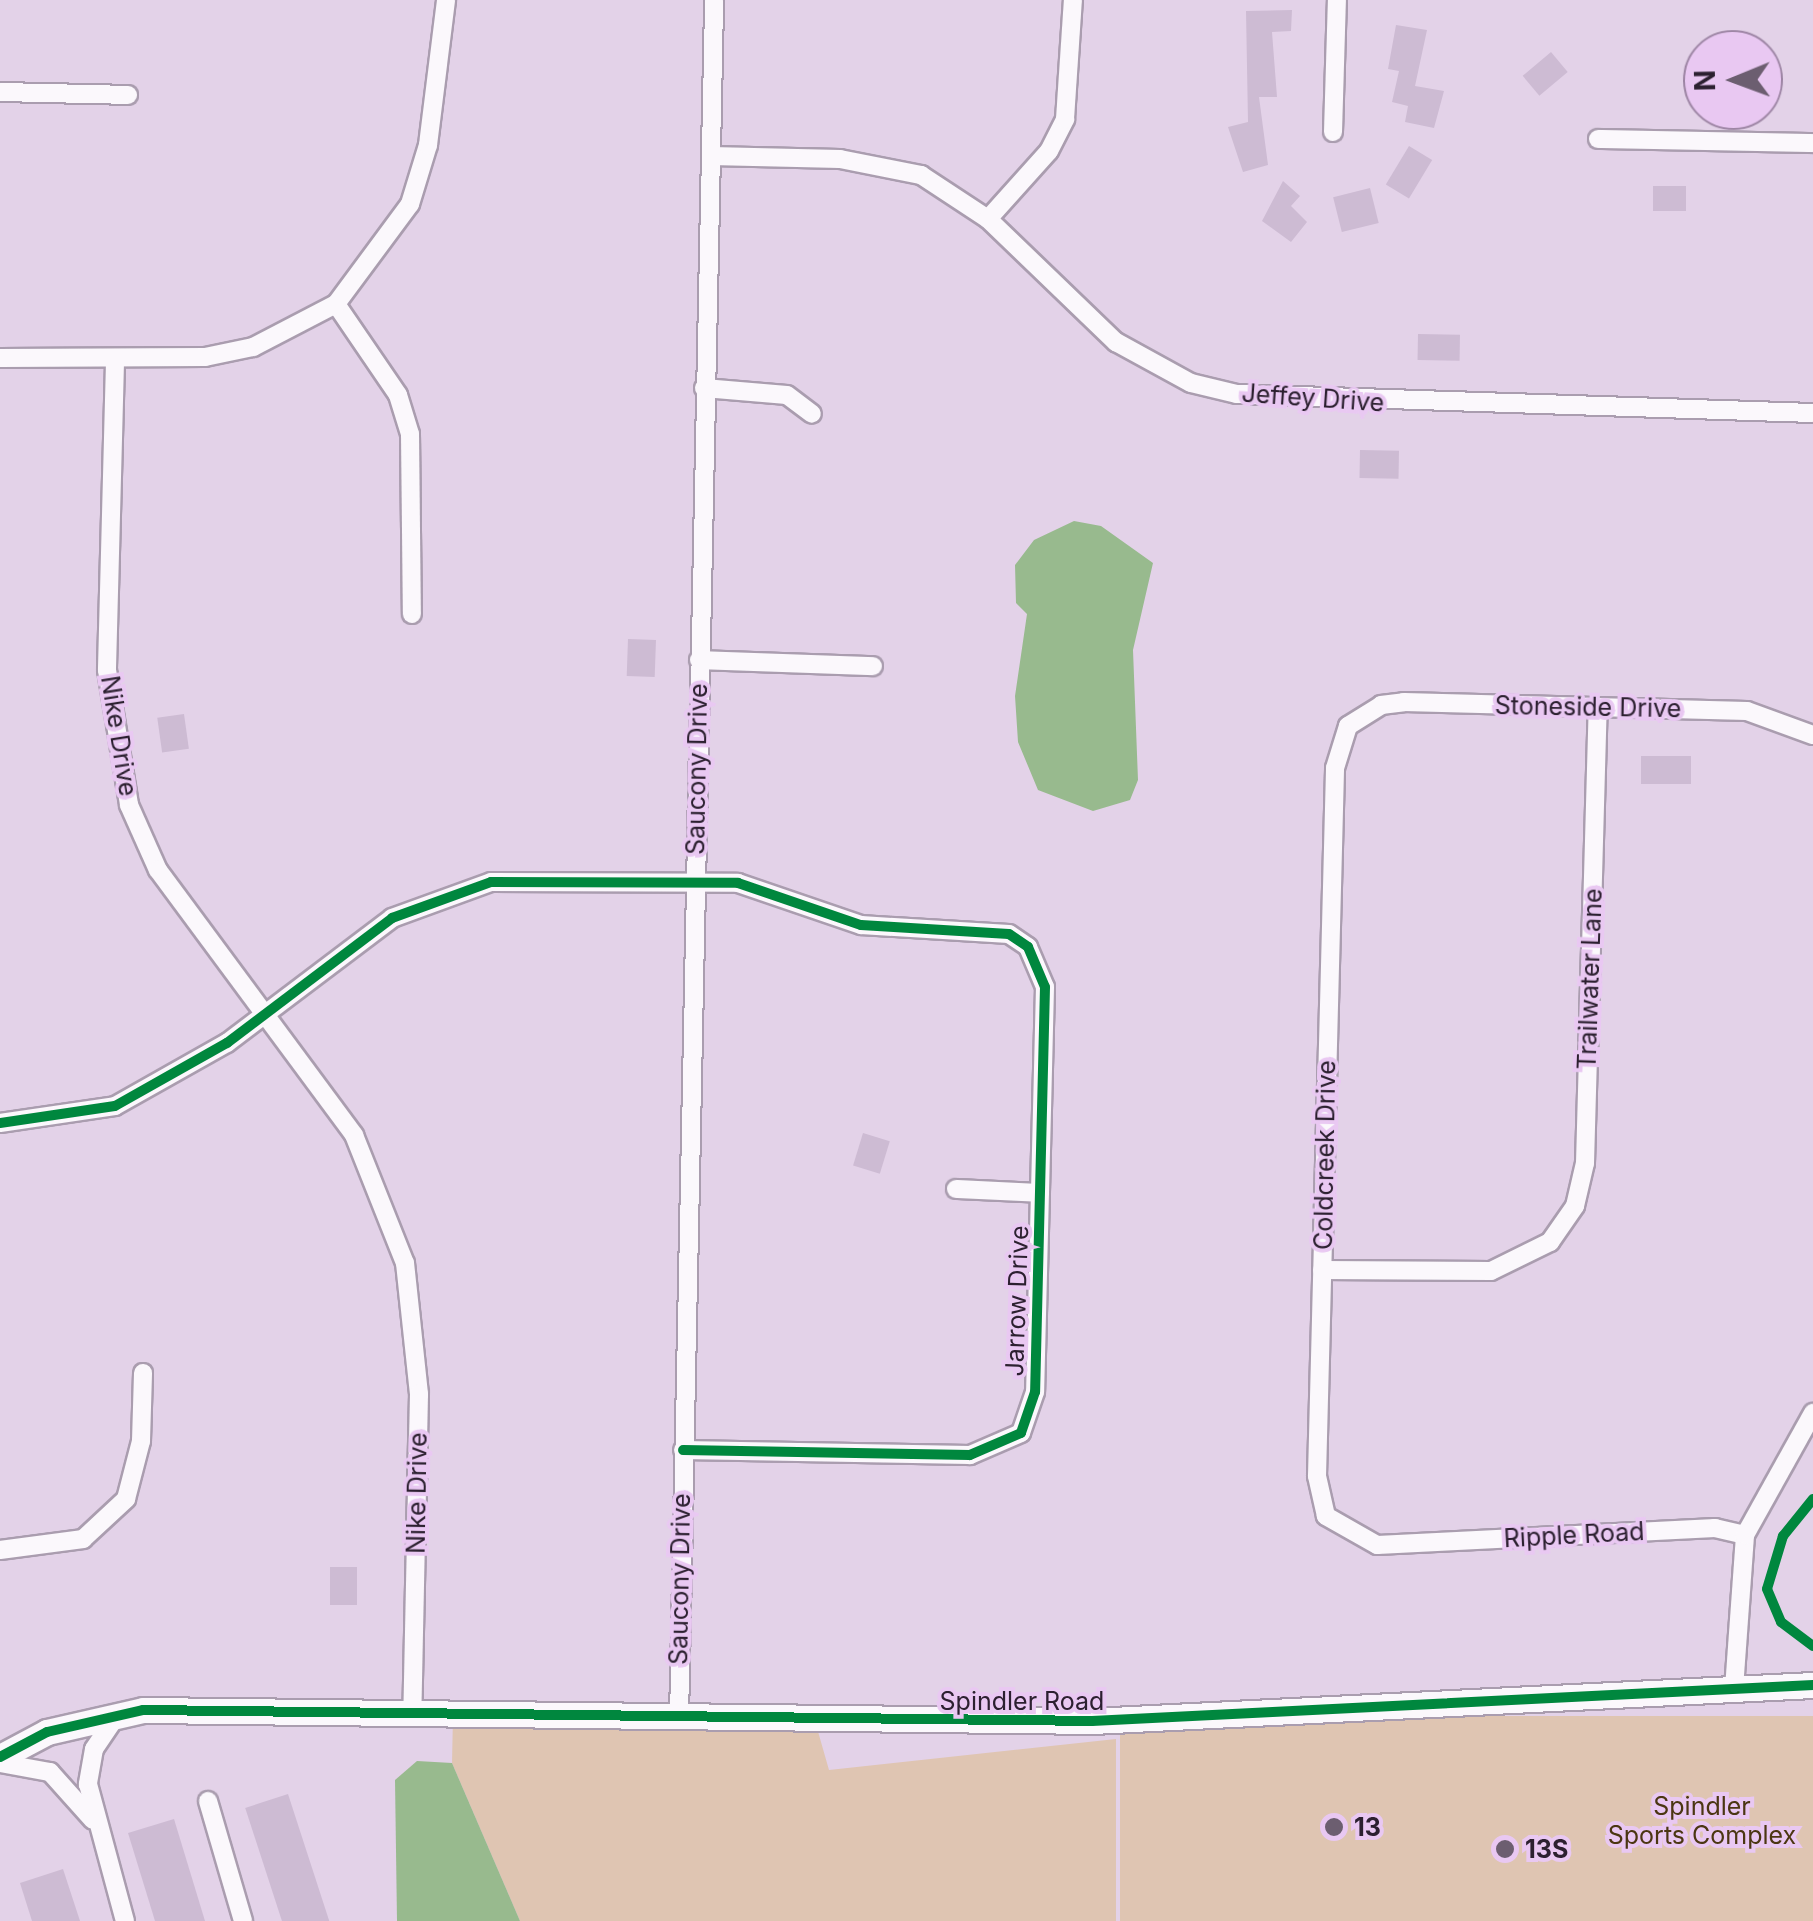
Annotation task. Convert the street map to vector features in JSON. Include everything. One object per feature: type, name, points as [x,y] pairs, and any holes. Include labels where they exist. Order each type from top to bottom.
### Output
[{"type":"street","points":[[0,358],[115,362],[252,347],[336,304],[410,204],[428,145],[446,0]]},
{"type":"street","name":"Saucony Drive","points":[[679,1719],[714,0]]},
{"type":"street","points":[[988,219],[1049,151],[1066,119],[1073,0]]},
{"type":"street","points":[[1333,132],[1337,0]]},
{"type":"street","points":[[0,92],[128,95]]},
{"type":"street","points":[[1598,138],[1813,143]]},
{"type":"street","name":"Jeffey Drive","points":[[711,156],[885,164],[954,191],[988,219],[1095,326],[1190,383],[1288,400],[1813,413]]},
{"type":"street","points":[[336,304],[398,395],[410,434],[412,614]]},
{"type":"street","name":"Nike Drive","points":[[115,362],[107,670],[129,805],[158,870],[354,1135],[405,1263],[419,1394],[412,1715]]},
{"type":"street","points":[[704,388],[787,395],[812,414]]},
{"type":"street","points":[[699,660],[873,666]]},
{"type":"street","name":"Stoneside Drive","points":[[1360,716],[1404,702],[1747,711],[1813,735]]},
{"type":"street","name":"Trailwater Lane","points":[[1322,1270],[1491,1270],[1550,1242],[1575,1206],[1585,1163],[1598,706]]},
{"type":"street","name":"Coldcreek Drive","points":[[1360,716],[1341,739],[1334,768],[1319,1496],[1348,1534],[1402,1544]]},
{"type":"street","points":[[0,1123],[115,1106],[265,1014],[392,918],[444,895],[546,878],[695,882]]},
{"type":"street","name":"Jarrow Drive","points":[[683,1450],[970,1455],[1014,1441],[1034,1392],[1045,987],[1028,947],[993,931],[861,925],[758,886],[695,882]]},
{"type":"street","points":[[956,1189],[1040,1194]]},
{"type":"street","points":[[0,1550],[83,1539],[126,1498],[141,1441],[143,1374]]},
{"type":"street","points":[[1734,1689],[1745,1534],[1813,1412]]},
{"type":"street","name":"Ripple Road","points":[[1402,1544],[1715,1528],[1745,1534]]},
{"type":"street","name":"Spindler Road","points":[[0,1760],[47,1732],[118,1714],[1229,1718],[1813,1685]]},
{"type":"street","points":[[118,1714],[88,1763],[93,1820],[125,1921]]},
{"type":"street","points":[[0,1760],[50,1772],[93,1820]]},
{"type":"street","points":[[208,1801],[243,1921]]},
{"type":"green space","points":[[453,1715],[815,1721],[829,1770],[1116,1739],[1116,1921],[520,1921],[452,1763]]},
{"type":"green space","name":"Spindler Sports Complex","points":[[1120,1716],[1813,1716],[1813,1921],[1120,1921]]},
{"type":"shaded area","points":[[1074,521],[1101,526],[1153,563],[1133,650],[1138,780],[1130,800],[1093,811],[1038,790],[1018,742],[1015,696],[1027,614],[1016,603],[1015,565],[1034,540]]},
{"type":"shaded area","points":[[417,1761],[452,1763],[520,1921],[397,1921],[395,1780]]},
{"type":"building","points":[[1292,10],[1291,31],[1272,32],[1277,97],[1259,97],[1268,165],[1243,172],[1228,127],[1248,122],[1246,11]]},
{"type":"building","points":[[1396,25],[1427,30],[1415,86],[1444,91],[1434,128],[1405,122],[1408,106],[1392,102],[1399,71],[1388,69]]},
{"type":"building","points":[[1551,52],[1568,72],[1539,96],[1523,76]]},
{"type":"building","points":[[1409,146],[1432,160],[1409,198],[1386,185]]},
{"type":"building","points":[[1283,181],[1300,196],[1291,206],[1307,222],[1291,242],[1262,221]]},
{"type":"building","points":[[1653,186],[1686,186],[1686,211],[1653,211]]},
{"type":"building","points":[[1370,188],[1379,223],[1342,232],[1333,197]]},
{"type":"building","points":[[1418,334],[1460,335],[1460,361],[1418,360]]},
{"type":"building","points":[[1360,450],[1399,451],[1399,479],[1360,478]]},
{"type":"building","points":[[628,639],[656,640],[655,677],[627,676]]},
{"type":"building","points":[[184,714],[189,749],[162,752],[157,718]]},
{"type":"building","points":[[1641,756],[1691,756],[1691,784],[1641,784]]},
{"type":"building","points":[[863,1133],[890,1141],[880,1174],[853,1166]]},
{"type":"building","points":[[330,1567],[357,1567],[357,1605],[330,1605]]},
{"type":"building","points":[[288,1794],[329,1921],[282,1921],[245,1808]]},
{"type":"building","points":[[174,1819],[205,1921],[155,1921],[128,1833]]},
{"type":"building","points":[[63,1869],[80,1921],[32,1921],[20,1883]]},
{"type":"cycle path","points":[[0,1123],[115,1106],[227,1043],[392,918],[491,882],[738,883],[861,925],[1009,934],[1028,947],[1045,987],[1035,1392],[1021,1433],[970,1455],[683,1450]]},
{"type":"cycle path","points":[[1813,1499],[1783,1536],[1767,1589],[1781,1622],[1813,1646]]},
{"type":"cycle path","points":[[0,1757],[47,1732],[143,1710],[1092,1721],[1813,1685]]},
{"type":"place","name":"13","points":[[1334,1827]]},
{"type":"place","name":"13S","points":[[1505,1849]]}]
